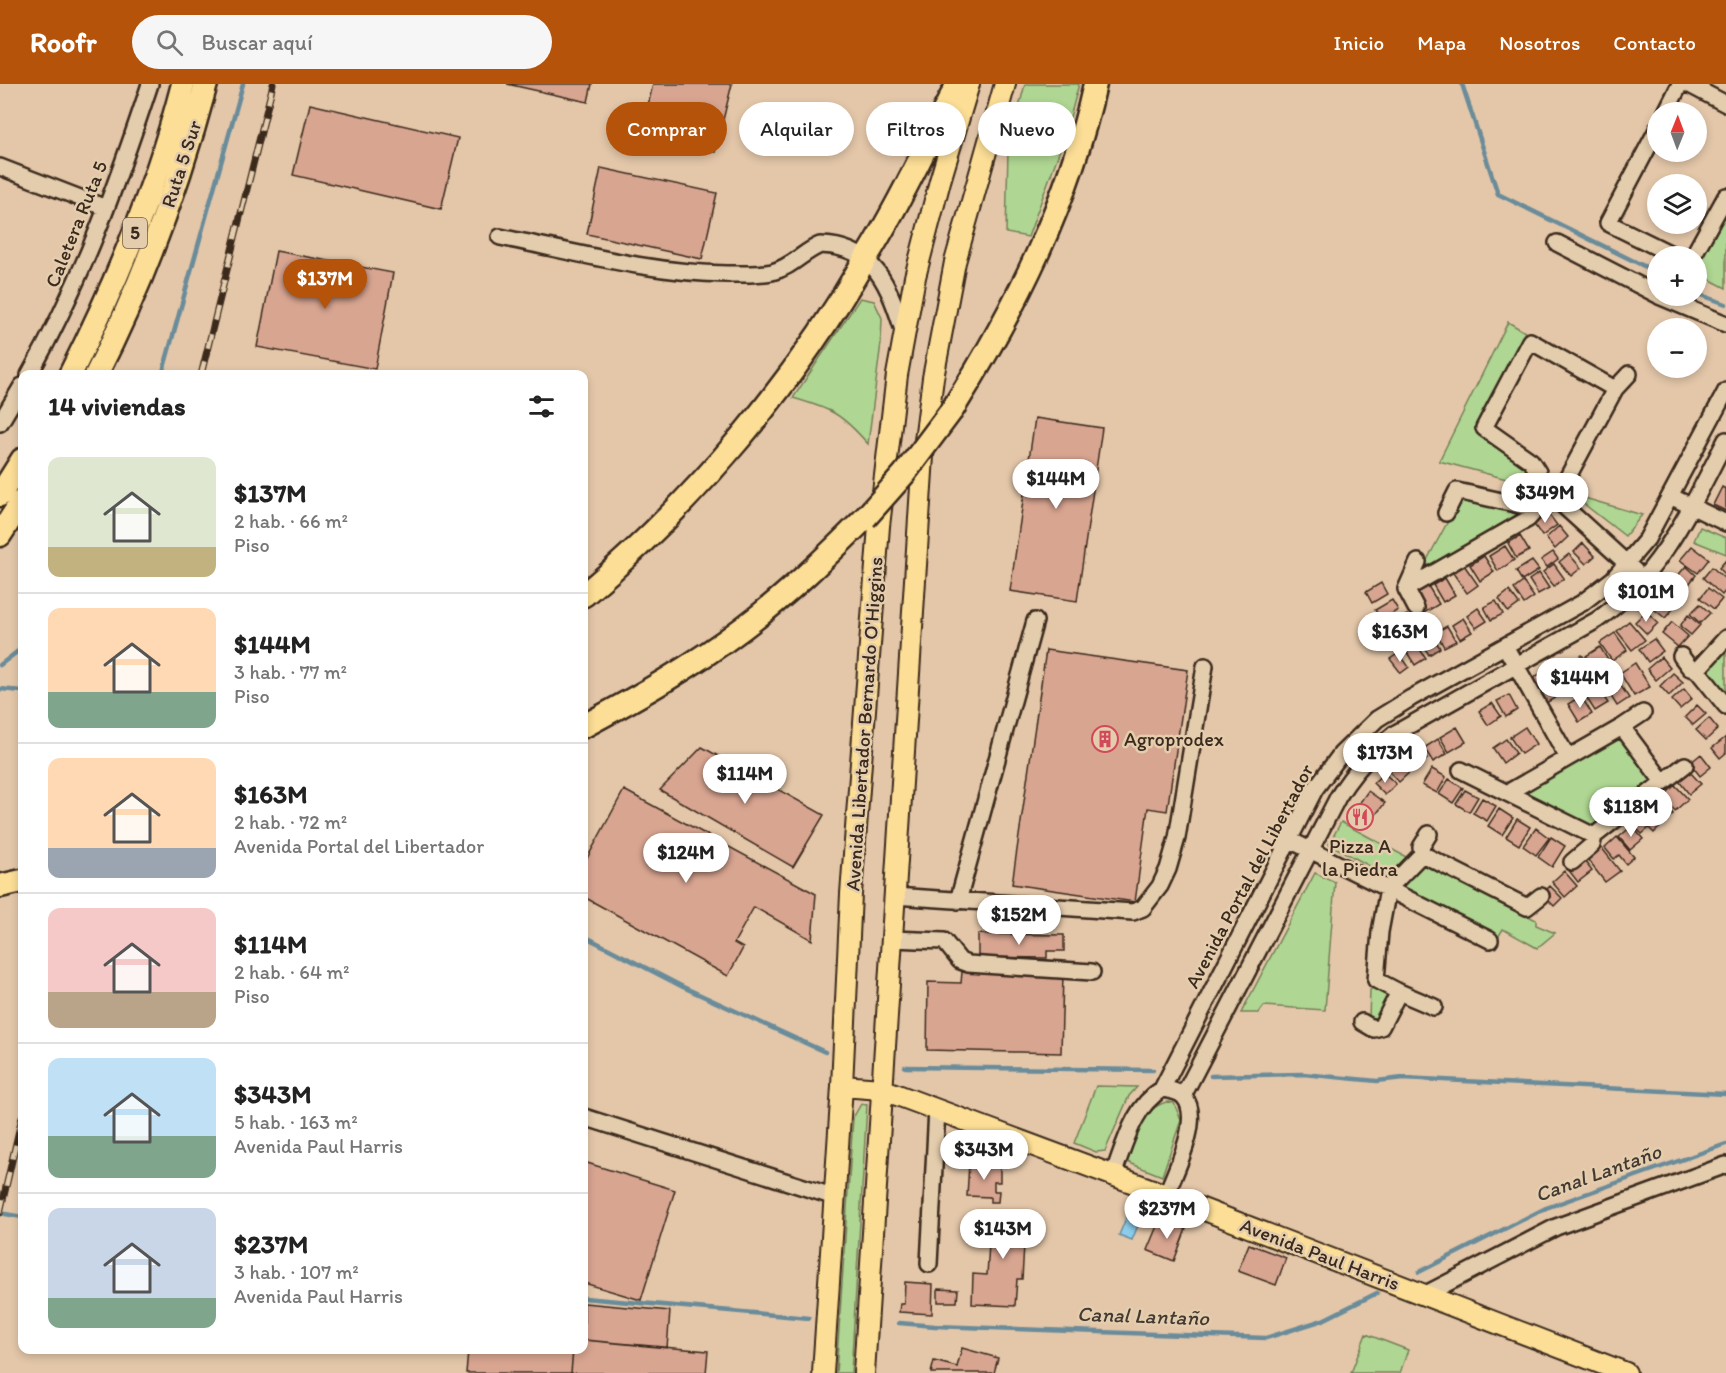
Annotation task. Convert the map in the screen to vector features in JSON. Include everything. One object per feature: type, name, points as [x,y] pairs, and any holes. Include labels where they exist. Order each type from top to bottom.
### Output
[{"type":"highway","name":"Ruta 5 Sur","points":[[72,370],[105,304],[135,233],[168,139],[183,84]]},
{"type":"highway","name":"Ruta 5 Sur","points":[[98,370],[149,258],[185,156],[206,84]]},
{"type":"highway","points":[[588,591],[666,519],[738,440],[801,359],[866,258],[894,209],[958,84]]},
{"type":"highway","points":[[588,724],[696,661],[742,629],[808,574],[865,518],[904,474],[952,410],[1002,326],[1054,218],[1077,151],[1095,84]]},
{"type":"highway","points":[[0,495],[18,466]]},
{"type":"highway","points":[[0,535],[18,507]]},
{"type":"highway","points":[[0,886],[18,882]]},
{"type":"main road","name":"Avenida Libertador Bernardo O'Higgins","points":[[824,1373],[852,882],[879,526],[904,334],[927,229],[969,84]]},
{"type":"main road","name":"Avenida Libertador Bernardo O'Higgins","points":[[864,1373],[923,456],[933,378],[955,262],[1005,84]]},
{"type":"main road","name":"Avenida Paul Harris","points":[[842,1086],[881,1089],[937,1109],[1626,1373]]},
{"type":"street","name":"Caletera Ruta 5","points":[[32,370],[69,297],[106,208],[150,84]]},
{"type":"street","points":[[1671,102],[1680,84]]},
{"type":"street","points":[[1688,84],[1726,104]]},
{"type":"street","points":[[1647,149],[1608,223],[1655,246]]},
{"type":"street","points":[[0,167],[106,208]]},
{"type":"street","points":[[1698,246],[1726,196]]},
{"type":"street","points":[[500,237],[692,274],[773,272],[788,266],[820,245],[846,248],[866,258],[888,288],[904,334]]},
{"type":"street","points":[[1557,243],[1647,289]]},
{"type":"street","points":[[1684,306],[1726,324]]},
{"type":"street","points":[[1615,389],[1530,340],[1484,428],[1532,461],[1538,472],[1540,490],[1556,499],[1644,579]]},
{"type":"street","points":[[1406,589],[1528,519],[1537,509],[1556,499],[1615,389],[1629,374]]},
{"type":"street","name":"Avenida Portal del Libertador","points":[[1113,1175],[1135,1117],[1151,1096],[1162,1089],[1315,789],[1327,771],[1366,729],[1411,698],[1582,603],[1613,579],[1647,539],[1726,391]]},
{"type":"street","points":[[0,423],[18,393]]},
{"type":"street","points":[[1183,1096],[1345,786],[1365,760],[1395,734],[1597,620],[1624,599],[1644,579],[1665,551],[1726,440]]},
{"type":"street","points":[[1446,513],[1457,491],[1537,509]]},
{"type":"street","points":[[1670,496],[1726,523]]},
{"type":"street","points":[[1406,589],[1418,562]]},
{"type":"street","points":[[1406,589],[1416,608]]},
{"type":"street","points":[[958,901],[1035,621]]},
{"type":"street","points":[[1697,670],[1726,638]]},
{"type":"street","points":[[1505,646],[1568,758]]},
{"type":"street","points":[[1681,656],[1690,668],[1697,670],[1726,706]]},
{"type":"street","points":[[894,896],[1133,912],[1143,908],[1160,886],[1168,869],[1177,838],[1205,666]]},
{"type":"street","points":[[1507,793],[1643,713]]},
{"type":"street","points":[[1622,727],[1663,782]]},
{"type":"street","points":[[1572,862],[1592,844],[1594,836],[1685,765]]},
{"type":"street","points":[[1461,770],[1594,836]]},
{"type":"street","points":[[1422,854],[1421,847],[1429,834]]},
{"type":"street","points":[[1290,840],[1490,940]]},
{"type":"street","points":[[1422,854],[1388,889],[1380,932],[1376,980],[1434,1007]]},
{"type":"street","points":[[1422,854],[1527,908],[1541,896]]},
{"type":"street","points":[[891,939],[944,941],[960,961],[968,964],[1092,972]]},
{"type":"street","points":[[1362,1022],[1374,1029],[1381,1027],[1399,992]]},
{"type":"street","points":[[1162,1089],[1174,1091],[1183,1096],[1189,1106],[1188,1138],[1166,1195]]},
{"type":"street","points":[[929,1264],[937,1109]]},
{"type":"street","points":[[588,1118],[835,1197]]},
{"type":"street","points":[[1424,1295],[1556,1227],[1726,1165]]},
{"type":"green space","points":[[1025,84],[1079,84],[1074,102],[1020,102]]},
{"type":"green space","points":[[1008,156],[1058,156],[1028,237],[1006,233]]},
{"type":"green space","points":[[1726,213],[1726,288],[1707,278],[1707,247]]},
{"type":"green space","points":[[860,298],[874,301],[882,318],[868,444],[850,425],[835,414],[817,405],[793,398]]},
{"type":"green space","points":[[1508,322],[1525,332],[1475,430],[1523,464],[1530,474],[1529,485],[1439,461]]},
{"type":"green space","points":[[1571,494],[1642,515],[1625,536]]},
{"type":"green space","points":[[1460,499],[1525,511],[1421,571]]},
{"type":"green space","points":[[1700,527],[1726,538],[1726,554],[1694,541]]},
{"type":"green space","points":[[1726,651],[1726,693],[1707,670]]},
{"type":"green space","points":[[1619,736],[1655,782],[1593,828],[1524,793],[1557,769]]},
{"type":"green space","points":[[1341,822],[1408,858],[1396,872],[1386,875],[1329,844]]},
{"type":"green space","points":[[1426,863],[1536,920],[1536,925],[1555,933],[1537,948],[1503,929],[1497,939],[1402,887]]},
{"type":"green space","points":[[1315,873],[1335,882],[1325,1010],[1264,1006],[1259,1013],[1241,1013]]},
{"type":"green space","points":[[1375,986],[1389,994],[1375,1021],[1369,1018],[1370,990]]},
{"type":"green space","points":[[1096,1086],[1137,1087],[1129,1096],[1105,1151],[1096,1152],[1074,1143]]},
{"type":"green space","points":[[1174,1103],[1181,1120],[1162,1176],[1127,1162],[1146,1117],[1159,1105]]},
{"type":"green space","points":[[861,1104],[867,1105],[851,1373],[836,1373],[853,1118]]},
{"type":"green space","points":[[1366,1334],[1408,1350],[1400,1373],[1351,1373]]},
{"type":"water","points":[[1129,1211],[1142,1216],[1132,1240],[1119,1235]]},
{"type":"building","points":[[507,84],[592,84],[588,102]]},
{"type":"building","points":[[653,84],[732,84],[727,104],[727,102],[649,102]]},
{"type":"building","points":[[310,104],[458,138],[441,209],[293,175]]},
{"type":"building","points":[[601,168],[717,193],[702,259],[587,234]]},
{"type":"building","points":[[276,251],[393,273],[375,369],[257,347]]},
{"type":"building","points":[[1035,418],[1102,428],[1077,601],[1010,591]]},
{"type":"building","points":[[1722,487],[1726,489],[1726,511],[1713,505]]},
{"type":"building","points":[[1547,512],[1557,525],[1542,536],[1533,523]]},
{"type":"building","points":[[1559,526],[1568,537],[1555,549],[1546,538]]},
{"type":"building","points":[[1520,536],[1529,551],[1516,558],[1508,543]]},
{"type":"building","points":[[1583,543],[1595,556],[1586,564],[1574,552]]},
{"type":"building","points":[[1505,546],[1514,560],[1498,571],[1489,556]]},
{"type":"building","points":[[1692,546],[1709,559],[1698,573],[1680,560]]},
{"type":"building","points":[[1553,552],[1558,559],[1547,567],[1541,560]]},
{"type":"building","points":[[1569,554],[1581,568],[1571,576],[1559,562]]},
{"type":"building","points":[[1484,556],[1494,572],[1480,581],[1470,565]]},
{"type":"building","points":[[1726,560],[1726,575],[1719,568]]},
{"type":"building","points":[[1532,561],[1539,570],[1522,581],[1516,571]]},
{"type":"building","points":[[1554,564],[1564,578],[1554,586],[1543,572]]},
{"type":"building","points":[[1464,565],[1478,585],[1467,593],[1453,573]]},
{"type":"building","points":[[1686,566],[1696,575],[1686,588],[1675,579]]},
{"type":"building","points":[[1712,567],[1726,580],[1726,590],[1722,595],[1703,578]]},
{"type":"building","points":[[1539,573],[1549,588],[1538,594],[1529,580]]},
{"type":"building","points":[[1445,578],[1455,595],[1443,602],[1433,585]]},
{"type":"building","points":[[1668,578],[1684,591],[1673,604],[1657,591]]},
{"type":"building","points":[[1523,582],[1534,597],[1524,604],[1514,589]]},
{"type":"building","points":[[1381,583],[1387,594],[1372,603],[1366,592]]},
{"type":"building","points":[[1428,586],[1439,604],[1424,613],[1413,595]]},
{"type":"building","points":[[1708,588],[1722,599],[1714,609],[1700,598]]},
{"type":"building","points":[[1509,591],[1519,604],[1508,612],[1499,599]]},
{"type":"building","points":[[1659,596],[1673,609],[1665,618],[1650,606]]},
{"type":"building","points":[[1392,600],[1398,610],[1382,620],[1375,610]]},
{"type":"building","points":[[1496,601],[1503,614],[1491,620],[1484,607]]},
{"type":"building","points":[[1700,604],[1710,613],[1700,623],[1690,614]]},
{"type":"building","points":[[1478,608],[1487,621],[1476,628],[1467,616]]},
{"type":"building","points":[[1646,611],[1658,623],[1647,634],[1635,622]]},
{"type":"building","points":[[1407,615],[1412,628],[1389,637],[1384,625]]},
{"type":"building","points":[[1688,615],[1700,625],[1691,635],[1680,626]]},
{"type":"building","points":[[1463,618],[1472,632],[1460,639],[1452,625]]},
{"type":"building","points":[[1629,621],[1645,640],[1632,650],[1617,631]]},
{"type":"building","points":[[1672,622],[1688,636],[1678,647],[1662,634]]},
{"type":"building","points":[[1447,626],[1456,641],[1444,647],[1436,632]]},
{"type":"building","points":[[1431,633],[1440,648],[1429,655],[1420,640]]},
{"type":"building","points":[[1615,633],[1627,650],[1612,661],[1600,643]]},
{"type":"building","points":[[1654,639],[1663,651],[1648,662],[1639,649]]},
{"type":"building","points":[[1414,641],[1426,658],[1415,665],[1404,648]]},
{"type":"building","points":[[1600,647],[1608,660],[1594,669],[1586,656]]},
{"type":"building","name":"Agroprodex","points":[[1046,650],[1188,670],[1167,811],[1148,808],[1135,902],[1012,884]]},
{"type":"building","points":[[1399,653],[1409,667],[1401,673],[1390,659]]},
{"type":"building","points":[[1582,655],[1593,671],[1578,680],[1568,665]]},
{"type":"building","points":[[1661,657],[1670,668],[1656,680],[1647,669]]},
{"type":"building","points":[[1635,663],[1650,687],[1634,696],[1620,673]]},
{"type":"building","points":[[1565,665],[1576,684],[1561,692],[1550,674]]},
{"type":"building","points":[[1545,671],[1560,695],[1546,703],[1531,679]]},
{"type":"building","points":[[1673,673],[1683,682],[1669,696],[1660,686]]},
{"type":"building","points":[[1617,680],[1629,698],[1617,706],[1605,687]]},
{"type":"building","points":[[1598,689],[1608,703],[1595,711],[1586,697]]},
{"type":"building","points":[[1684,689],[1692,699],[1680,709],[1672,700]]},
{"type":"building","points":[[1509,695],[1517,710],[1506,717],[1497,701]]},
{"type":"building","points":[[1581,696],[1592,714],[1579,722],[1568,704]]},
{"type":"building","points":[[1492,703],[1501,716],[1488,725],[1479,711]]},
{"type":"building","points":[[1697,705],[1706,714],[1693,725],[1685,717]]},
{"type":"building","points":[[1709,718],[1718,729],[1706,740],[1696,730]]},
{"type":"building","points":[[1457,727],[1466,742],[1449,752],[1440,737]]},
{"type":"building","points":[[1525,727],[1536,744],[1521,754],[1510,737]]},
{"type":"building","points":[[1726,737],[1726,753],[1720,758],[1712,748]]},
{"type":"building","points":[[1438,739],[1447,754],[1433,762],[1424,748]]},
{"type":"building","points":[[1506,739],[1516,753],[1503,763],[1493,748]]},
{"type":"building","points":[[1416,744],[1427,759],[1415,768],[1404,753]]},
{"type":"building","points":[[702,747],[824,815],[793,867],[660,790]]},
{"type":"building","points":[[1701,754],[1711,767],[1700,776],[1690,763]]},
{"type":"building","points":[[1401,759],[1412,770],[1399,782],[1389,771]]},
{"type":"building","points":[[1432,769],[1446,777],[1437,793],[1422,785]]},
{"type":"building","points":[[1690,772],[1701,784],[1689,794],[1679,781]]},
{"type":"building","points":[[1384,773],[1396,784],[1385,795],[1373,783]]},
{"type":"building","points":[[1449,779],[1463,788],[1453,803],[1439,794]]},
{"type":"building","points":[[1675,785],[1688,799],[1675,811],[1663,797]]},
{"type":"building","points":[[624,790],[816,894],[812,940],[754,907],[734,943],[743,948],[728,976],[588,899],[588,857]]},
{"type":"building","points":[[1465,790],[1478,797],[1469,812],[1456,804]]},
{"type":"building","points":[[1368,791],[1385,803],[1374,817],[1358,805]]},
{"type":"building","points":[[1482,798],[1496,806],[1487,821],[1473,813]]},
{"type":"building","points":[[1660,800],[1673,814],[1661,825],[1648,811]]},
{"type":"building","points":[[1355,809],[1369,817],[1362,829],[1348,821]]},
{"type":"building","points":[[1499,809],[1513,818],[1502,835],[1488,826]]},
{"type":"building","points":[[1645,812],[1660,827],[1654,833],[1649,828],[1642,834],[1632,824]]},
{"type":"building","points":[[1517,819],[1530,827],[1519,845],[1506,837]]},
{"type":"building","points":[[1632,826],[1643,839],[1630,850],[1619,837]]},
{"type":"building","points":[[1536,828],[1549,838],[1536,855],[1523,846]]},
{"type":"building","points":[[1551,837],[1565,846],[1552,867],[1538,857]]},
{"type":"building","points":[[1617,837],[1634,857],[1626,864],[1619,855],[1614,859],[1605,848]]},
{"type":"building","points":[[1601,847],[1620,871],[1605,882],[1587,859]]},
{"type":"building","points":[[1582,858],[1592,871],[1578,882],[1567,868]]},
{"type":"building","points":[[1564,871],[1577,886],[1565,897],[1552,882]]},
{"type":"building","points":[[1550,886],[1562,898],[1554,906],[1542,894]]},
{"type":"building","points":[[978,934],[1064,935],[1064,951],[1047,951],[1047,958],[978,957]]},
{"type":"building","points":[[962,972],[1063,974],[1061,1053],[927,1050],[928,982],[961,983]]},
{"type":"building","points":[[588,1163],[675,1190],[641,1300],[588,1284]]},
{"type":"building","points":[[969,1163],[1000,1165],[1000,1182],[994,1182],[994,1191],[999,1191],[998,1202],[990,1202],[990,1197],[967,1196]]},
{"type":"building","points":[[991,1212],[1035,1215],[1034,1229],[1025,1228],[1022,1279],[1017,1279],[1015,1306],[972,1304],[973,1274],[987,1275]]},
{"type":"building","points":[[1160,1219],[1186,1229],[1174,1261],[1147,1250]]},
{"type":"building","points":[[1249,1244],[1286,1258],[1276,1285],[1238,1271]]},
{"type":"building","points":[[905,1282],[933,1284],[932,1314],[899,1312],[900,1304],[904,1304]]},
{"type":"building","points":[[938,1289],[958,1290],[957,1302],[938,1302]]},
{"type":"building","points":[[588,1303],[670,1311],[667,1348],[588,1340]]},
{"type":"building","points":[[588,1340],[708,1351],[706,1373],[571,1373],[573,1354],[588,1354]]},
{"type":"building","points":[[962,1348],[998,1358],[994,1373],[931,1373],[934,1361],[957,1367]]},
{"type":"building","points":[[468,1354],[573,1354],[571,1373],[466,1373]]},
{"type":"waterway","points":[[163,370],[243,84]]},
{"type":"waterway","points":[[1462,84],[1498,194],[1647,268]]},
{"type":"waterway","points":[[1707,297],[1726,304]]},
{"type":"waterway","points":[[0,665],[18,651]]},
{"type":"waterway","points":[[0,689],[18,691]]},
{"type":"waterway","points":[[588,938],[683,987],[825,1052]]},
{"type":"waterway","points":[[905,1067],[1153,1070]]},
{"type":"waterway","points":[[1211,1076],[1303,1074],[1377,1081],[1403,1078],[1726,1094]]},
{"type":"waterway","name":"Canal Lantaño","points":[[1419,1272],[1546,1208],[1726,1144]]},
{"type":"waterway","name":"Canal Lantaño","points":[[0,1213],[18,1216]]},
{"type":"waterway","name":"Canal Lantaño","points":[[899,1323],[1266,1338],[1323,1320],[1377,1293]]},
{"type":"waterway","name":"Canal Lantaño","points":[[588,1298],[809,1318]]},
{"type":"railway","points":[[202,370],[273,84]]},
{"type":"railway","points":[[0,1213],[18,1134]]},
{"type":"place","name":"Agroprodex","points":[[1105,739]]},
{"type":"place","name":"Pizza A la Piedra","points":[[1360,817]]}]
